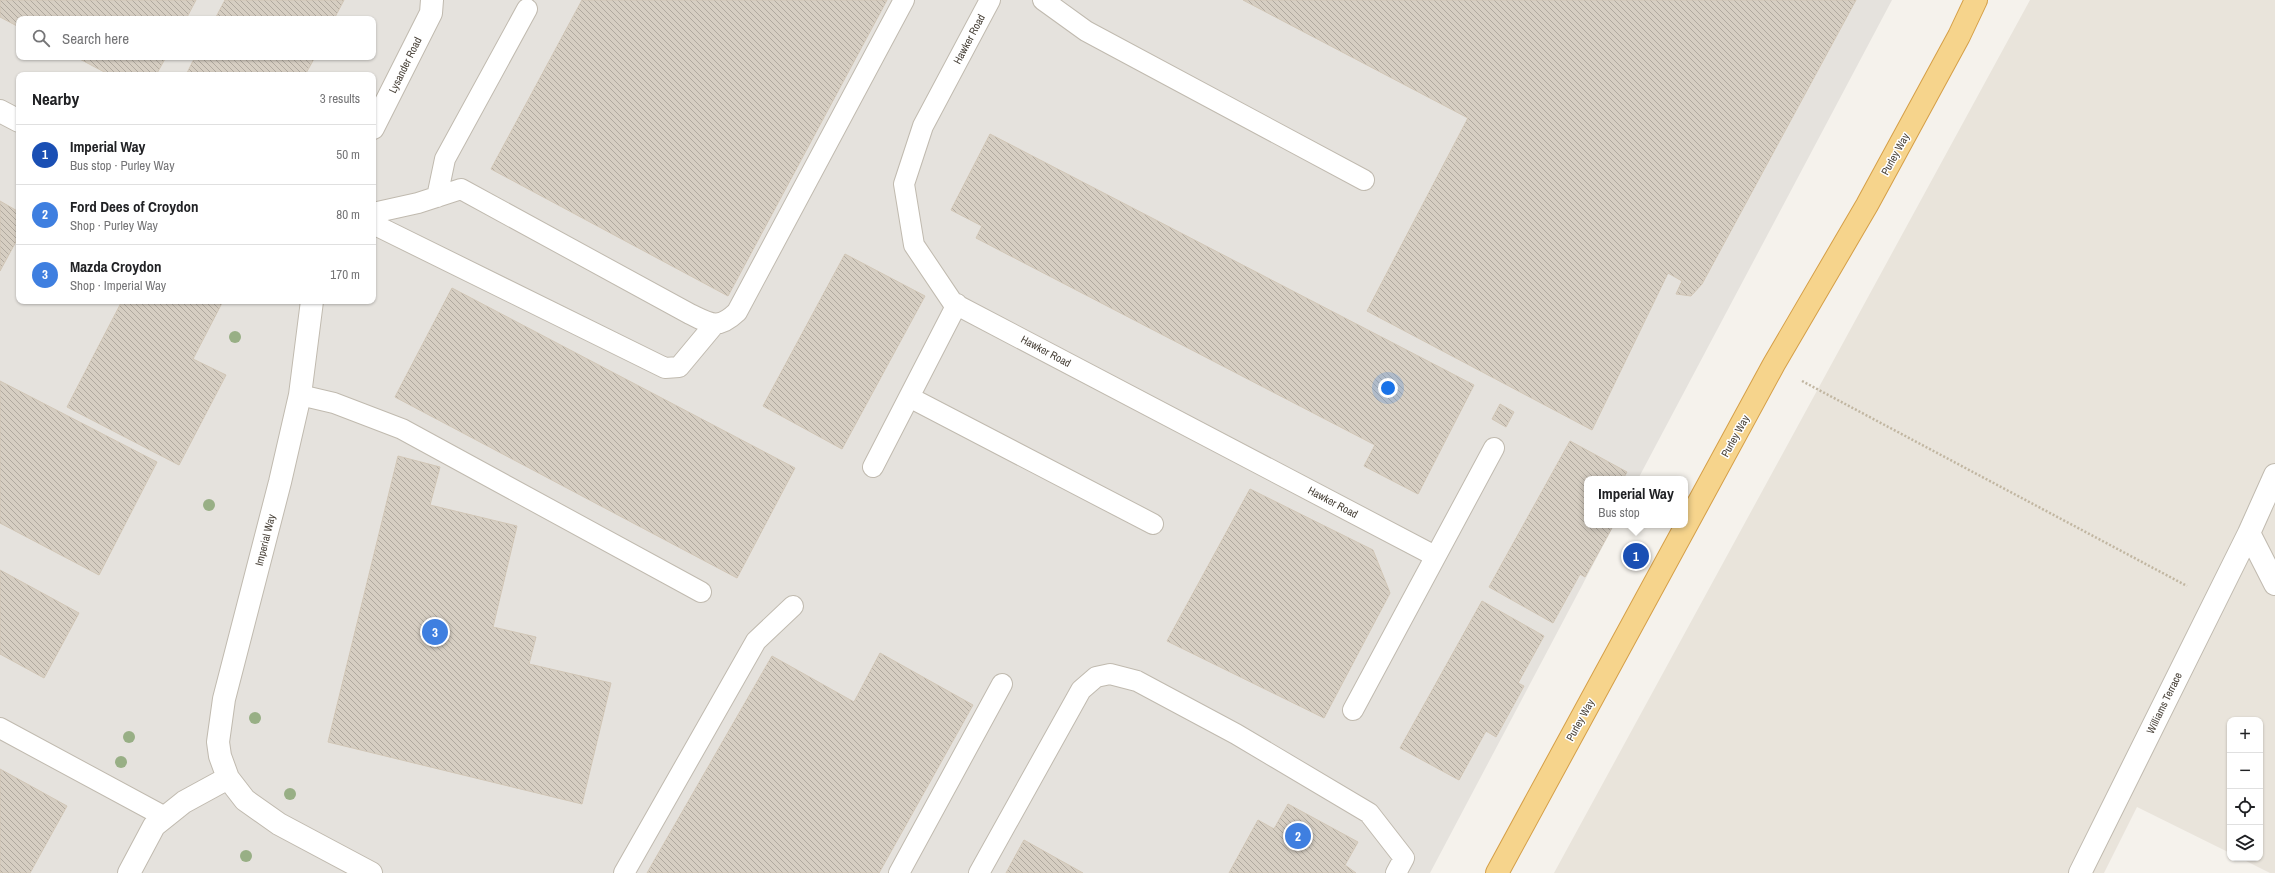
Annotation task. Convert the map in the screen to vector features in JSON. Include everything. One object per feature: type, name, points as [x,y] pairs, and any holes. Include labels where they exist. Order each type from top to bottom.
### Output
[{"type":"highway","name":"Purley Way","points":[[1688,523],[1774,364],[1866,205],[1959,36],[1976,0]]},
{"type":"highway","name":"Purley Way","points":[[1498,873],[1685,528]]},
{"type":"street","name":"Lysander Road","points":[[376,122],[431,13],[432,0]]},
{"type":"street","points":[[0,111],[16,119]]},
{"type":"street","name":"Imperial Way","points":[[312,304],[300,395],[280,482],[220,716],[218,742],[220,756],[228,778],[240,795],[257,810],[279,824],[371,873]]},
{"type":"street","name":"Williams Terrace","points":[[2080,873],[2249,533],[2275,474]]},
{"type":"street","points":[[2249,533],[2275,584]]},
{"type":"street","points":[[129,873],[154,826],[184,802],[228,778]]},
{"type":"lane","points":[[376,225],[665,368],[679,367],[714,325],[727,322],[737,312],[904,0]]},
{"type":"lane","name":"Hawker Road","points":[[990,0],[923,126],[904,184],[914,245],[953,302],[1435,556]]},
{"type":"lane","points":[[1043,0],[1086,31],[1364,180]]},
{"type":"lane","points":[[437,197],[445,159],[527,9]]},
{"type":"lane","points":[[376,212],[437,197],[461,189],[683,310],[714,325]]},
{"type":"lane","points":[[873,467],[957,304]]},
{"type":"lane","points":[[300,395],[334,403],[402,429],[701,592]]},
{"type":"lane","points":[[909,397],[1153,524]]},
{"type":"lane","points":[[1353,710],[1494,448]]},
{"type":"lane","points":[[624,873],[756,641],[793,606]]},
{"type":"lane","points":[[979,873],[1081,690],[1096,677],[1110,674],[1137,681],[1236,734],[1369,813],[1404,858],[1396,873]]},
{"type":"lane","points":[[899,873],[1002,684]]},
{"type":"lane","points":[[0,728],[165,817]]},
{"type":"path","points":[[1774,364],[1818,390],[2215,601]]},
{"type":"shaded area","points":[[0,0],[1892,0],[1640,476],[1584,476],[1584,528],[1612,528],[1430,873],[0,873]]},
{"type":"shaded area","points":[[2030,0],[2275,0],[2275,873],[2270,873],[2246,861],[2263,861],[2263,717],[2227,717],[2227,852],[2137,807],[2104,873],[1554,873]]},
{"type":"building","points":[[0,0],[196,0],[188,16],[16,16],[16,25],[0,17]]},
{"type":"building","points":[[225,0],[344,0],[336,16],[217,16]]},
{"type":"building","points":[[582,0],[887,0],[728,296],[491,169]]},
{"type":"building","points":[[1243,0],[1856,0],[1702,284],[1691,296],[1676,294],[1682,281],[1668,273],[1592,430],[1367,311],[1468,118]]},
{"type":"building","points":[[82,60],[164,60],[158,72],[104,72]]},
{"type":"building","points":[[194,60],[313,60],[307,72],[188,72]]},
{"type":"building","points":[[990,134],[1474,385],[1418,494],[1364,466],[1375,445],[976,238],[982,226],[951,210]]},
{"type":"building","points":[[0,201],[16,210],[16,242],[0,271]]},
{"type":"building","points":[[845,254],[925,296],[842,449],[763,406]]},
{"type":"building","points":[[452,288],[795,468],[737,578],[395,397]]},
{"type":"building","points":[[120,304],[221,304],[193,359],[226,375],[179,465],[67,407]]},
{"type":"building","points":[[0,381],[157,462],[99,575],[0,523]]},
{"type":"building","points":[[1500,404],[1514,412],[1506,427],[1492,419]]},
{"type":"building","points":[[1570,441],[1627,472],[1625,476],[1584,476],[1584,528],[1612,528],[1585,577],[1580,574],[1553,623],[1489,587]]},
{"type":"building","points":[[398,456],[440,467],[430,505],[517,526],[493,627],[536,637],[529,664],[611,683],[582,804],[328,742]]},
{"type":"building","points":[[1250,489],[1373,550],[1390,593],[1324,718],[1167,641]]},
{"type":"building","points":[[0,570],[79,613],[44,678],[0,654]]},
{"type":"building","points":[[1482,601],[1544,636],[1518,683],[1524,686],[1496,737],[1486,731],[1459,780],[1400,748]]},
{"type":"building","points":[[880,653],[973,705],[879,873],[647,873],[772,656],[854,702]]},
{"type":"building","points":[[0,769],[67,806],[30,873],[0,873]]},
{"type":"building","points":[[1288,804],[1358,842],[1345,865],[1356,873],[1229,873],[1258,820],[1274,829]]},
{"type":"building","points":[[1024,840],[1083,873],[1006,873]]},
{"type":"place","name":"Imperial Way","points":[[1636,556]]},
{"type":"place","name":"Mazda Croydon","points":[[435,632]]},
{"type":"place","name":"Ford Dees of Croydon","points":[[1298,836]]}]
